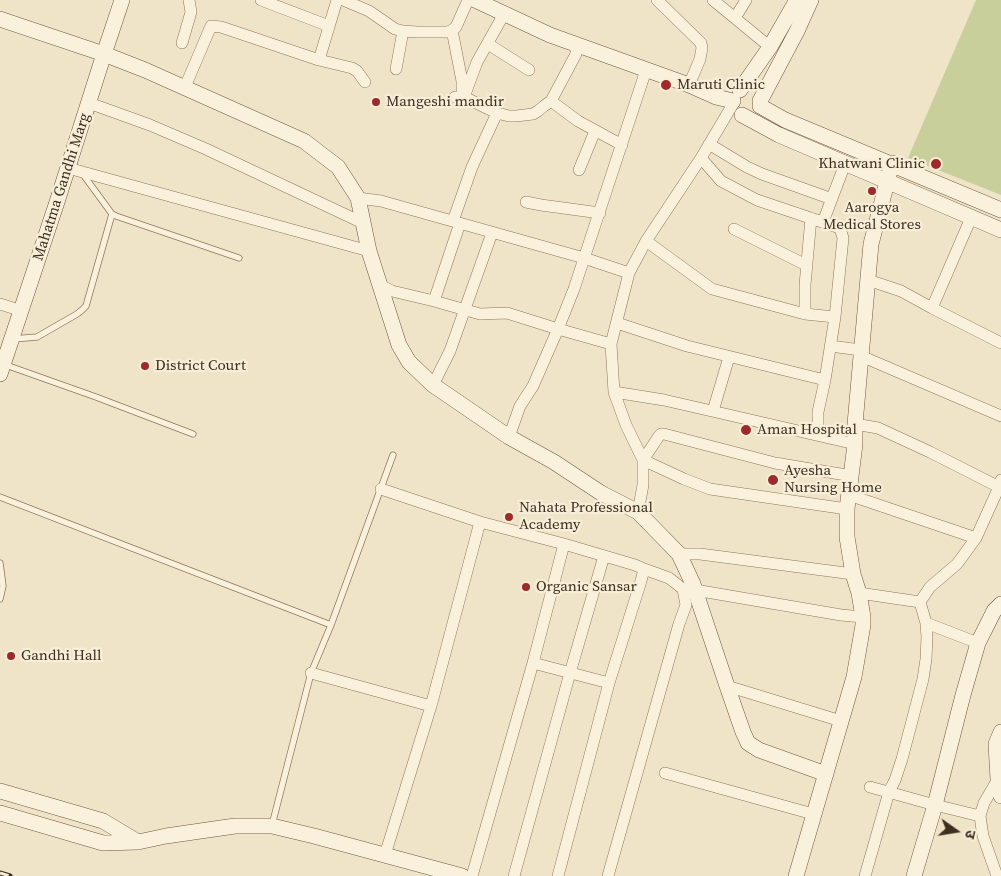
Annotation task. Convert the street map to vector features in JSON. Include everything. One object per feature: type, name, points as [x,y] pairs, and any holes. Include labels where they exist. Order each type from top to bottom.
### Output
[{"type":"street","name":"Mahatma Gandhi Marg","points":[[2,369],[75,170],[89,103],[122,0]]},
{"type":"street","points":[[182,43],[191,12],[189,0]]},
{"type":"street","points":[[261,0],[329,26]]},
{"type":"street","points":[[319,60],[329,26],[344,0],[369,11],[403,31],[448,32],[456,27],[468,0]]},
{"type":"street","points":[[475,0],[550,35],[737,103],[779,135],[1001,230]]},
{"type":"street","points":[[657,0],[701,42],[700,59],[689,85]]},
{"type":"street","points":[[713,0],[770,47]]},
{"type":"street","points":[[734,18],[746,0]]},
{"type":"street","points":[[638,512],[643,484],[643,460],[626,425],[614,392],[611,344],[629,273],[646,241],[737,103],[796,0]]},
{"type":"street","points":[[737,103],[751,115],[758,110],[811,0]]},
{"type":"street","points":[[460,97],[504,14]]},
{"type":"street","points":[[0,19],[145,70],[304,141],[338,166],[358,198],[369,251],[399,345],[409,362],[433,385],[509,437],[554,462],[602,493],[638,512],[679,554],[695,590],[748,743],[759,750],[826,774]]},
{"type":"street","points":[[184,87],[211,26],[221,27],[319,60],[352,68],[365,82]]},
{"type":"street","points":[[452,30],[462,81],[460,97]]},
{"type":"street","points":[[396,69],[403,31]]},
{"type":"street","points":[[488,44],[529,70]]},
{"type":"street","points":[[460,97],[497,113],[509,116],[538,112],[551,101],[576,54],[576,44]]},
{"type":"street","points":[[509,437],[520,406],[533,386],[558,330],[600,213],[646,70]]},
{"type":"street","points":[[737,103],[749,88],[757,93],[760,104],[785,120],[1001,210]]},
{"type":"street","points":[[551,101],[567,114],[622,145]]},
{"type":"street","points":[[89,103],[135,119],[198,145],[363,223]]},
{"type":"street","points":[[434,301],[472,166],[497,113]]},
{"type":"street","points":[[579,170],[595,131]]},
{"type":"street","points":[[709,144],[762,174],[832,199]]},
{"type":"street","points":[[701,158],[721,181],[757,200],[840,228],[843,238],[835,317],[818,412],[818,435]]},
{"type":"street","points":[[796,876],[854,677],[860,643],[863,617],[847,537],[848,502],[855,444],[855,424],[871,244],[892,163]]},
{"type":"street","points":[[824,222],[845,164]]},
{"type":"street","points":[[75,170],[369,251]]},
{"type":"street","points":[[358,198],[381,201],[584,258],[629,273]]},
{"type":"street","points":[[526,202],[600,213]]},
{"type":"street","points":[[804,314],[806,265],[811,218]]},
{"type":"street","points":[[932,308],[971,218]]},
{"type":"street","points":[[734,229],[806,265]]},
{"type":"street","points":[[433,385],[450,351],[492,233]]},
{"type":"street","points":[[646,241],[712,289],[804,314],[835,317]]},
{"type":"street","points":[[868,280],[900,291],[1001,343]]},
{"type":"street","points":[[380,285],[392,291],[480,314],[507,313],[558,330],[611,344]]},
{"type":"street","points":[[0,304],[22,311]]},
{"type":"street","points":[[617,323],[687,346],[825,380]]},
{"type":"street","points":[[830,346],[861,353],[1001,416]]},
{"type":"street","points":[[713,411],[729,356]]},
{"type":"street","points":[[614,392],[664,400],[855,444]]},
{"type":"street","points":[[855,424],[878,428],[1000,485],[976,538],[957,564],[930,587],[920,602],[926,623],[927,637],[923,679],[902,759],[895,780],[888,792],[865,876]]},
{"type":"street","points":[[643,460],[659,436],[664,434],[775,463],[852,476]]},
{"type":"street","points":[[643,460],[710,489],[848,502],[976,538]]},
{"type":"street","points":[[381,489],[480,522],[635,565],[669,578],[683,589],[686,605],[608,876]]},
{"type":"street","points":[[385,855],[431,706],[480,522]]},
{"type":"street","points":[[472,876],[564,544]]},
{"type":"street","points":[[679,554],[700,554],[853,574]]},
{"type":"street","points":[[514,876],[604,556]]},
{"type":"street","points":[[558,876],[609,683],[644,569]]},
{"type":"street","points":[[695,590],[841,615],[863,617]]},
{"type":"street","points":[[859,593],[920,602]]},
{"type":"street","points":[[914,876],[978,643],[994,611],[1001,604]]},
{"type":"street","points":[[926,623],[978,643]]},
{"type":"street","points":[[532,663],[609,683]]},
{"type":"street","points":[[311,673],[431,706]]},
{"type":"street","points":[[727,686],[841,721]]},
{"type":"street","points":[[1001,732],[996,744],[1001,796]]},
{"type":"street","points":[[665,773],[813,814]]},
{"type":"street","points":[[997,876],[983,836],[980,816],[984,803],[998,779]]},
{"type":"street","points":[[870,787],[980,816]]},
{"type":"street","points":[[0,791],[103,821],[138,842]]},
{"type":"street","points":[[0,813],[103,843],[138,842],[235,826],[272,826],[462,876]]},
{"type":"lane","points":[[75,170],[112,214],[239,258]]},
{"type":"lane","points":[[12,339],[37,337],[77,314],[86,306],[112,214]]},
{"type":"lane","points":[[2,369],[96,397],[193,434]]},
{"type":"lane","points":[[272,826],[311,673],[331,625],[393,455]]},
{"type":"lane","points":[[0,497],[331,625]]},
{"type":"lane","points":[[0,562],[3,586],[0,599]]},
{"type":"green space","points":[[976,0],[1001,0],[1001,195],[908,158]]},
{"type":"railway","points":[[0,873],[10,876]]},
{"type":"place","name":"Maruti Clinic","points":[[666,85]]},
{"type":"place","name":"Mangeshi mandir","points":[[376,102]]},
{"type":"place","name":"Khatwani Clinic","points":[[936,164]]},
{"type":"place","name":"Aarogya Medical Stores","points":[[872,191]]},
{"type":"place","name":"District Court","points":[[145,366]]},
{"type":"place","name":"Aman Hospital","points":[[746,430]]},
{"type":"place","name":"Ayesha Nursing Home","points":[[773,480]]},
{"type":"place","name":"Nahata Professional Academy","points":[[509,517]]},
{"type":"place","name":"Organic Sansar","points":[[526,587]]},
{"type":"place","name":"Gandhi Hall","points":[[11,656]]}]
